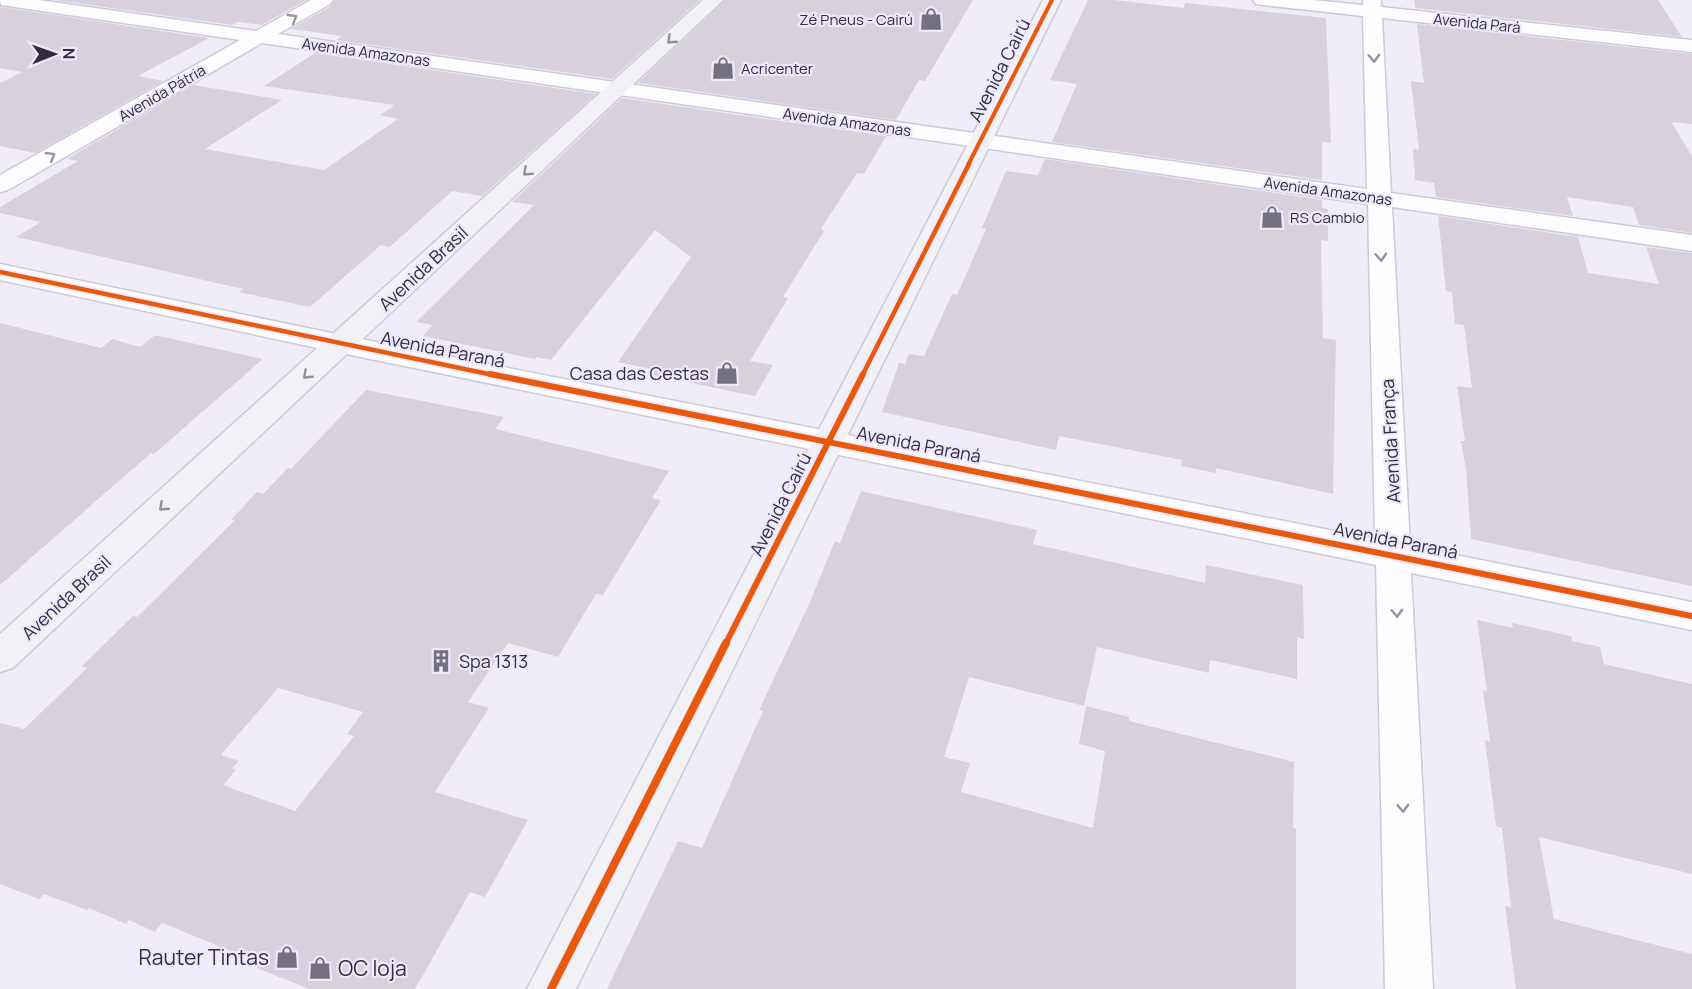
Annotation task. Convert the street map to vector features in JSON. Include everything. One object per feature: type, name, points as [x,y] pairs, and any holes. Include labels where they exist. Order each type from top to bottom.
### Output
[{"type":"main road","name":"Avenida Brasil","points":[[0,657],[714,0]]},
{"type":"main road","name":"Avenida Cairú","points":[[551,989],[1052,0]]},
{"type":"street","name":"Avenida Pátria","points":[[0,185],[324,0]]},
{"type":"street","name":"Avenida Pará","points":[[1262,0],[1373,6],[1692,46]]},
{"type":"street","name":"Avenida Amazonas","points":[[8,2],[1692,243]]},
{"type":"street","name":"Avenida França","points":[[1373,6],[1395,555],[1409,989]]},
{"type":"street","name":"Avenida Paraná","points":[[0,272],[341,344],[1692,616]]},
{"type":"building","points":[[55,0],[306,0],[262,25],[238,22],[232,25]]},
{"type":"building","points":[[335,0],[700,0],[612,79],[336,40],[342,36],[291,29],[331,6]]},
{"type":"building","points":[[725,0],[973,0],[925,81],[919,80],[896,120],[638,83]]},
{"type":"building","points":[[1088,0],[1114,0],[1184,8],[1185,3],[1326,18],[1331,143],[1322,142],[1322,180],[1052,142],[1077,84],[1050,80]]},
{"type":"building","points":[[1414,0],[1658,0],[1682,37],[1415,8]]},
{"type":"building","points":[[0,7],[209,38],[138,76],[163,81],[35,153],[0,146],[0,83],[22,72],[0,68]]},
{"type":"building","points":[[1417,24],[1692,54],[1692,124],[1671,122],[1692,156],[1692,233],[1639,225],[1633,207],[1567,197],[1573,216],[1436,197],[1434,183],[1415,180],[1413,149],[1419,150],[1411,81],[1424,83]]},
{"type":"building","points":[[315,53],[596,94],[482,196],[452,191],[390,247],[381,245],[310,307],[239,292],[243,289],[16,237],[41,222],[0,213],[0,207],[78,161],[67,159],[193,85],[282,100],[205,149],[324,170],[398,119],[380,115],[395,105],[264,86]]},
{"type":"building","points":[[622,98],[886,136],[864,174],[857,173],[821,229],[824,231],[783,297],[788,298],[750,361],[773,365],[755,396],[652,375],[656,370],[618,362],[691,257],[655,230],[551,360],[536,357],[535,359],[423,336],[433,325],[416,322],[534,205],[512,202]]},
{"type":"building","points":[[1045,159],[1322,200],[1322,208],[1328,209],[1328,241],[1321,240],[1323,338],[1336,340],[1333,494],[1216,468],[1216,473],[1181,466],[1182,460],[1059,436],[1056,450],[882,412],[899,363],[905,364],[909,354],[924,356],[952,294],[957,295],[986,229],[982,228],[1006,171],[1038,175]]},
{"type":"building","points":[[1438,216],[1578,237],[1588,273],[1659,284],[1646,247],[1692,253],[1692,586],[1471,539],[1466,469],[1461,441],[1465,441],[1457,386],[1472,388],[1464,325],[1455,324],[1452,292],[1446,291]]},
{"type":"building","points":[[0,323],[101,348],[112,339],[140,347],[154,336],[160,336],[263,359],[0,585]]},
{"type":"building","points":[[366,390],[504,417],[495,429],[669,471],[652,498],[661,500],[603,595],[596,594],[558,657],[508,643],[468,702],[489,708],[435,792],[528,820],[485,897],[470,892],[415,989],[309,989],[257,968],[261,963],[162,923],[155,932],[129,920],[126,924],[89,908],[87,910],[44,894],[39,899],[0,884],[0,723],[24,729],[87,668],[82,666],[133,616],[137,617],[235,520],[231,520],[257,492],[263,494],[288,468],[291,469]],"holes":[[[278,688],[363,712],[347,734],[354,736],[295,811],[223,785],[236,770],[232,768],[239,761],[221,755]]]},
{"type":"building","points":[[861,491],[1037,530],[1033,544],[1205,583],[1206,565],[1303,585],[1304,639],[1297,637],[1297,679],[1210,660],[1209,673],[1097,647],[1084,706],[969,677],[944,757],[970,763],[961,792],[1093,828],[1105,751],[1079,744],[1086,706],[1129,717],[1129,721],[1294,762],[1296,989],[607,989],[678,841],[702,848],[763,711],[759,710],[810,602],[835,541],[840,543]]},
{"type":"building","points":[[1477,620],[1513,628],[1512,623],[1571,636],[1572,641],[1600,647],[1604,664],[1692,684],[1692,874],[1539,837],[1554,919],[1692,954],[1692,989],[1516,989],[1505,905],[1511,908],[1502,828],[1496,826],[1485,740],[1490,742],[1483,690],[1487,692]]},
{"type":"cycle path","points":[[551,989],[1052,0]]},
{"type":"cycle path","points":[[0,272],[341,344],[1692,616]]},
{"type":"place","name":"Zé Pneus - Cairú","points":[[931,19]]},
{"type":"place","name":"Acricenter","points":[[723,68]]},
{"type":"place","name":"RS Cambio","points":[[1272,217]]},
{"type":"place","name":"Casa das Cestas","points":[[727,373]]},
{"type":"place","name":"Spa 1313","points":[[441,661]]},
{"type":"place","name":"Rauter Tintas","points":[[287,957]]},
{"type":"place","name":"OC loja","points":[[320,968]]}]
